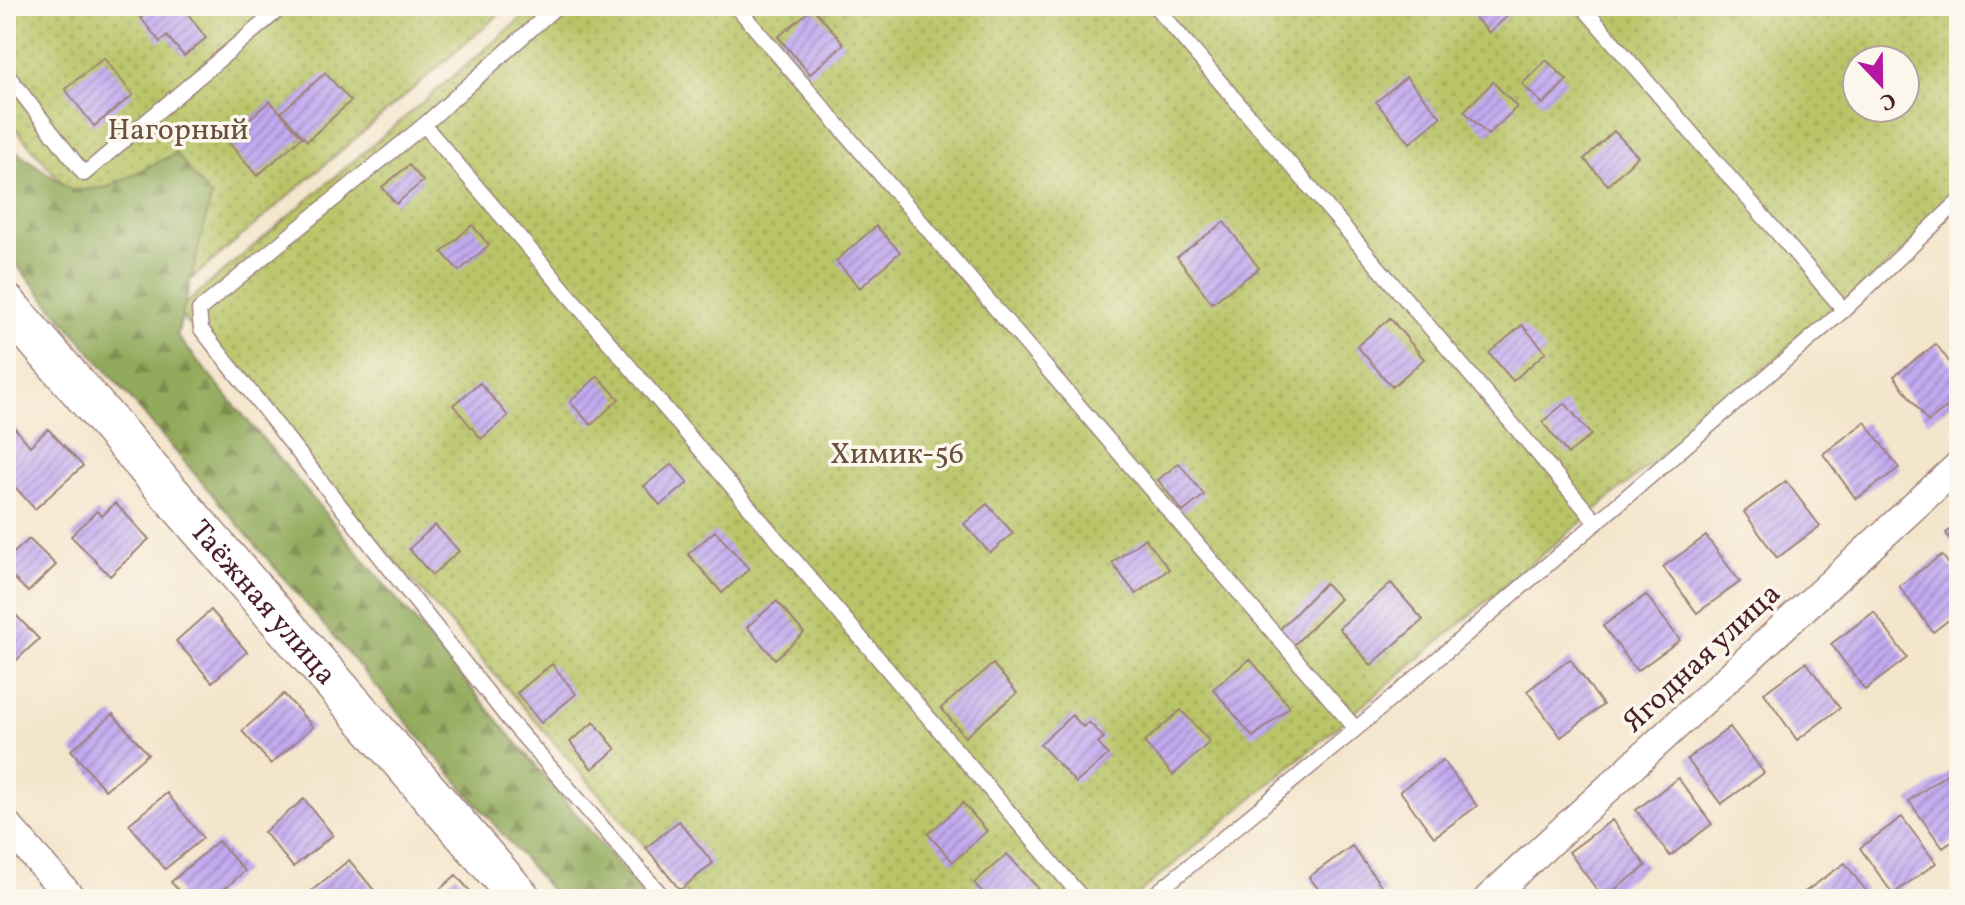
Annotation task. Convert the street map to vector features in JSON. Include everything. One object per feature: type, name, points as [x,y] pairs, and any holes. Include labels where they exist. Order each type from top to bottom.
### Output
[{"type":"street","name":"Таёжная улица","points":[[6,304],[521,899]]},
{"type":"street","name":"Ягодная улица","points":[[1488,899],[1959,465]]},
{"type":"street","points":[[6,824],[72,899]]},
{"type":"lane","points":[[6,73],[84,174],[283,6]]},
{"type":"lane","points":[[557,6],[424,125],[199,310],[201,329],[509,720],[665,899]]},
{"type":"lane","points":[[736,6],[1356,729]]},
{"type":"lane","points":[[1155,6],[1597,523]]},
{"type":"lane","points":[[1582,6],[1844,310]]},
{"type":"lane","points":[[424,125],[1083,899]]},
{"type":"lane","points":[[1149,899],[1356,729],[1597,523],[1844,310],[1959,201]]},
{"type":"green space","name":"Нагорный","points":[[6,6],[509,6],[194,277],[162,298],[6,118]]},
{"type":"green space","name":"Химик-56","points":[[536,6],[1959,6],[1959,205],[1132,899],[691,899],[177,311]]},
{"type":"green space","points":[[6,144],[73,191],[108,187],[176,153],[211,198],[177,336],[647,899],[558,899],[6,253]]},
{"type":"building","points":[[156,6],[182,6],[206,38],[184,56],[167,36],[160,42],[141,18]]},
{"type":"building","points":[[1473,6],[1511,6],[1514,10],[1489,33],[1468,10]]},
{"type":"building","points":[[813,8],[844,44],[810,74],[778,37]]},
{"type":"building","points":[[104,58],[133,95],[94,126],[65,89]]},
{"type":"building","points":[[1546,60],[1567,80],[1543,104],[1522,84]]},
{"type":"building","points":[[325,73],[351,101],[307,141],[281,112]]},
{"type":"building","points":[[1406,77],[1441,117],[1410,143],[1376,102]]},
{"type":"building","points":[[1493,82],[1517,107],[1488,135],[1464,111]]},
{"type":"building","points":[[270,101],[302,137],[257,176],[226,139]]},
{"type":"building","points":[[1614,131],[1638,156],[1608,185],[1584,159]]},
{"type":"building","points":[[409,165],[423,181],[396,204],[382,187]]},
{"type":"building","points":[[1224,222],[1259,268],[1212,303],[1177,257]]},
{"type":"building","points":[[472,225],[489,245],[459,271],[442,252]]},
{"type":"building","points":[[876,226],[900,252],[860,288],[836,261]]},
{"type":"building","points":[[1390,318],[1424,359],[1392,387],[1357,346]]},
{"type":"building","points":[[1522,325],[1546,352],[1513,381],[1489,353]]},
{"type":"building","points":[[1936,344],[1959,375],[1959,398],[1928,422],[1894,376]]},
{"type":"building","points":[[598,376],[619,399],[591,425],[570,402]]},
{"type":"building","points":[[480,383],[508,416],[481,439],[453,405]]},
{"type":"building","points":[[1565,403],[1591,435],[1568,454],[1542,422]]},
{"type":"building","points":[[1865,422],[1899,468],[1856,499],[1823,454]]},
{"type":"building","points":[[14,427],[30,446],[48,429],[83,466],[35,509],[6,477],[6,434]]},
{"type":"building","points":[[1179,463],[1204,495],[1183,512],[1158,480]]},
{"type":"building","points":[[672,464],[688,483],[660,505],[644,486]]},
{"type":"building","points":[[1786,481],[1820,526],[1777,558],[1744,512]]},
{"type":"building","points":[[115,503],[149,539],[110,576],[71,536],[97,511],[102,516]]},
{"type":"building","points":[[987,504],[1013,533],[990,553],[964,524]]},
{"type":"building","points":[[1959,523],[1959,551],[1946,533]]},
{"type":"building","points":[[435,525],[459,551],[432,575],[409,549]]},
{"type":"building","points":[[715,531],[749,569],[722,593],[688,554]]},
{"type":"building","points":[[1706,536],[1740,582],[1697,613],[1663,567]]},
{"type":"building","points":[[1145,538],[1169,569],[1136,594],[1112,563]]},
{"type":"building","points":[[29,539],[56,565],[28,592],[6,570],[6,560]]},
{"type":"building","points":[[1942,555],[1959,578],[1959,612],[1933,632],[1899,586]]},
{"type":"building","points":[[1325,583],[1340,599],[1294,645],[1279,630]]},
{"type":"building","points":[[1391,583],[1423,620],[1371,665],[1339,628]]},
{"type":"building","points":[[1646,595],[1680,640],[1637,671],[1603,626]]},
{"type":"building","points":[[777,601],[804,633],[775,659],[747,627]]},
{"type":"building","points":[[10,609],[39,639],[6,670],[6,612]]},
{"type":"building","points":[[211,610],[247,652],[212,682],[176,641]]},
{"type":"building","points":[[1874,612],[1907,658],[1865,690],[1831,644]]},
{"type":"building","points":[[1250,659],[1290,707],[1253,737],[1213,689]]},
{"type":"building","points":[[1570,659],[1603,705],[1561,737],[1527,691]]},
{"type":"building","points":[[1806,662],[1840,708],[1797,740],[1764,693]]},
{"type":"building","points":[[552,664],[576,694],[541,723],[517,693]]},
{"type":"building","points":[[993,664],[1017,693],[965,737],[941,708]]},
{"type":"building","points":[[284,694],[313,727],[271,764],[242,731]]},
{"type":"building","points":[[1181,710],[1210,742],[1173,775],[1144,742]]},
{"type":"building","points":[[113,714],[148,754],[105,790],[71,750]]},
{"type":"building","points":[[1072,715],[1083,727],[1089,722],[1104,738],[1098,743],[1108,755],[1076,783],[1040,744]]},
{"type":"building","points":[[594,722],[616,749],[592,769],[570,742]]},
{"type":"building","points":[[1730,727],[1764,773],[1721,804],[1687,759]]},
{"type":"building","points":[[1443,760],[1477,806],[1434,837],[1400,791]]},
{"type":"building","points":[[1952,770],[1959,780],[1959,836],[1943,848],[1909,801]]},
{"type":"building","points":[[1678,778],[1712,824],[1670,856],[1636,810]]},
{"type":"building","points":[[167,793],[203,838],[165,869],[129,824]]},
{"type":"building","points":[[304,799],[333,835],[293,867],[264,832]]},
{"type":"building","points":[[963,803],[987,831],[953,862],[928,834]]},
{"type":"building","points":[[1902,817],[1936,863],[1893,894],[1860,848]]},
{"type":"building","points":[[1612,820],[1646,866],[1603,898],[1569,852]]},
{"type":"building","points":[[679,821],[713,863],[680,890],[646,848]]},
{"type":"building","points":[[218,841],[245,871],[213,899],[172,899],[180,892],[171,882]]},
{"type":"building","points":[[1352,846],[1386,892],[1376,899],[1326,899],[1309,877]]},
{"type":"building","points":[[1007,854],[1038,888],[1025,899],[989,899],[974,883]]},
{"type":"building","points":[[349,860],[378,895],[373,899],[314,899],[309,893]]},
{"type":"building","points":[[1845,863],[1872,899],[1806,899],[1802,894]]},
{"type":"building","points":[[456,875],[477,899],[429,899]]}]
